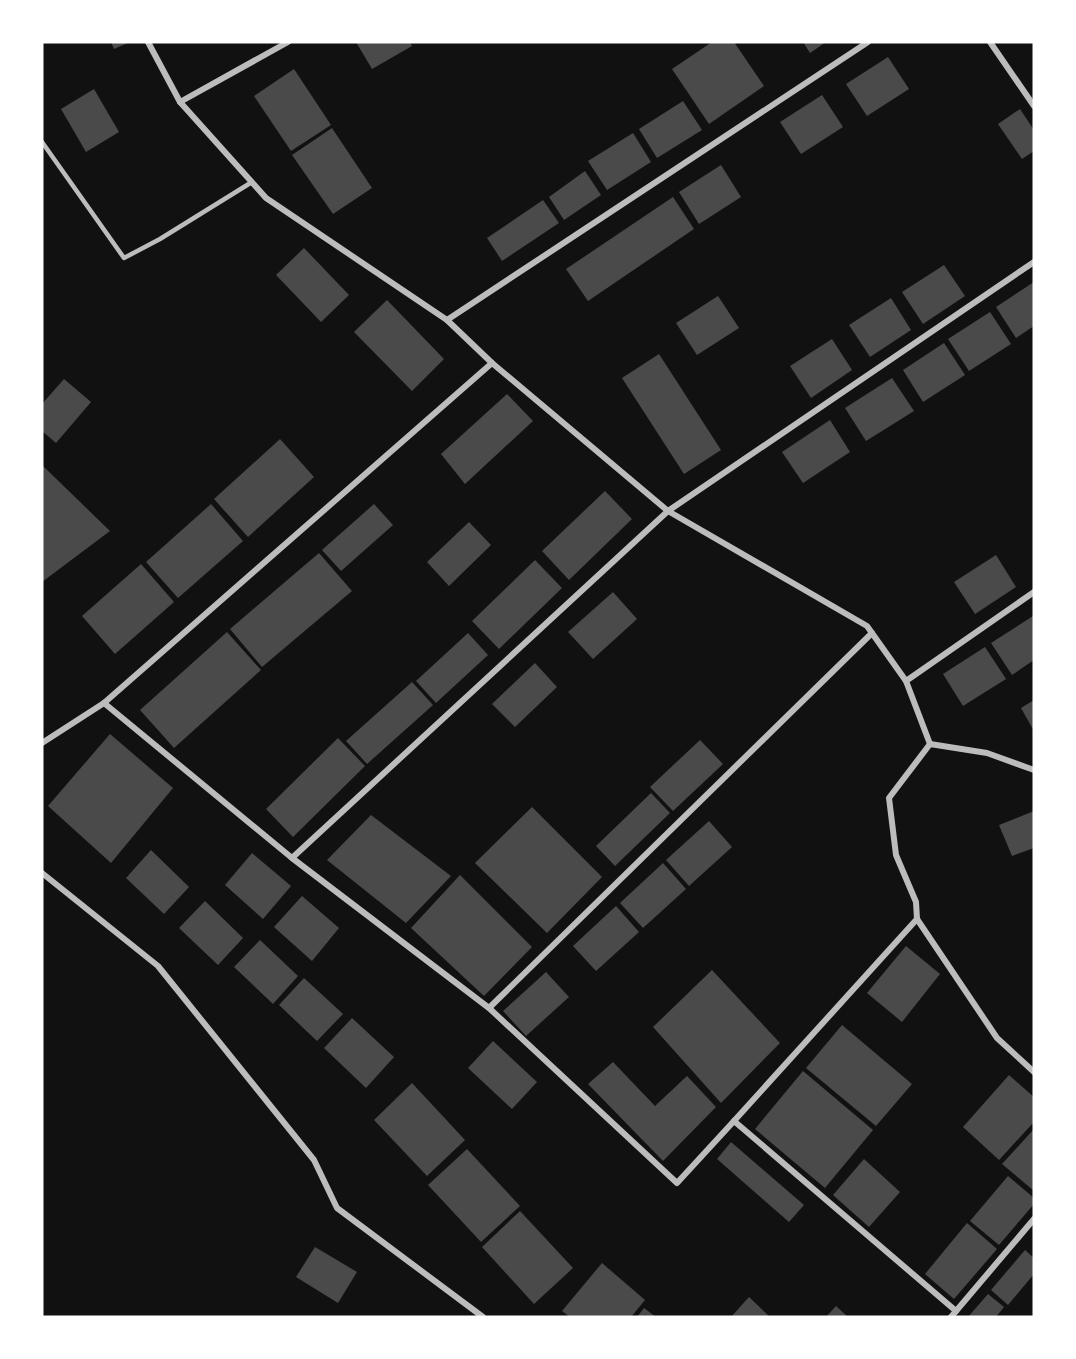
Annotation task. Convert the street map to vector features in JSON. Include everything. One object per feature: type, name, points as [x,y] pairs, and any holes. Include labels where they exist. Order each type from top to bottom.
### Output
[{"type":"street","points":[[148,42],[180,102],[266,198],[447,320],[492,363],[668,511],[867,626],[906,681],[930,744]]},
{"type":"street","points":[[180,102],[288,42]]},
{"type":"street","points":[[447,320],[868,42]]},
{"type":"street","points":[[990,42],[1034,106]]},
{"type":"street","points":[[292,858],[668,511],[1034,262]]},
{"type":"street","points":[[42,743],[104,703],[492,363]]},
{"type":"street","points":[[906,681],[1034,592]]},
{"type":"street","points":[[489,1008],[872,633]]},
{"type":"street","points":[[104,703],[292,858],[489,1008],[677,1183],[917,919]]},
{"type":"street","points":[[930,744],[987,753],[1034,770]]},
{"type":"street","points":[[930,744],[889,798],[896,855],[916,902],[917,919],[996,1038],[1034,1072]]},
{"type":"street","points":[[42,873],[158,966],[314,1160],[337,1208],[483,1317]]},
{"type":"street","points":[[734,1121],[956,1311]]},
{"type":"street","points":[[951,1317],[1034,1219]]},
{"type":"lane","points":[[42,142],[124,258],[160,239],[252,183]]},
{"type":"building","points":[[111,42],[130,42],[114,49]]},
{"type":"building","points":[[356,42],[410,42],[412,46],[372,69]]},
{"type":"building","points":[[712,42],[734,42],[764,86],[709,124],[672,69]]},
{"type":"building","points":[[803,42],[826,42],[810,53]]},
{"type":"building","points":[[888,57],[909,89],[867,116],[846,84]]},
{"type":"building","points":[[294,69],[331,125],[291,151],[254,96]]},
{"type":"building","points":[[94,89],[119,132],[86,152],[61,109]]},
{"type":"building","points":[[822,95],[843,127],[801,154],[780,122]]},
{"type":"building","points":[[683,101],[702,130],[657,158],[639,129]]},
{"type":"building","points":[[1020,109],[1034,130],[1034,151],[1022,159],[998,124]]},
{"type":"building","points":[[332,128],[372,188],[333,214],[292,155]]},
{"type":"building","points":[[633,133],[651,162],[607,190],[588,161]]},
{"type":"building","points":[[721,165],[741,197],[699,224],[679,192]]},
{"type":"building","points":[[585,171],[601,195],[564,220],[549,197]]},
{"type":"building","points":[[673,197],[694,229],[588,301],[566,269]]},
{"type":"building","points":[[543,200],[559,223],[502,261],[487,238]]},
{"type":"building","points":[[304,248],[349,295],[321,322],[276,275]]},
{"type":"building","points":[[944,265],[965,296],[923,324],[902,292]]},
{"type":"building","points":[[1034,282],[1034,326],[1016,338],[996,307]]},
{"type":"building","points":[[718,296],[739,328],[697,355],[676,323]]},
{"type":"building","points":[[891,298],[911,330],[870,357],[849,325]]},
{"type":"building","points":[[387,300],[444,359],[412,391],[354,332]]},
{"type":"building","points":[[990,312],[1011,344],[969,371],[948,339]]},
{"type":"building","points":[[832,339],[852,370],[811,398],[790,366]]},
{"type":"building","points":[[944,343],[965,375],[923,402],[903,370]]},
{"type":"building","points":[[659,354],[721,450],[684,474],[622,378]]},
{"type":"building","points":[[892,378],[914,411],[866,441],[845,408]]},
{"type":"building","points":[[64,379],[91,402],[56,443],[42,431],[42,404]]},
{"type":"building","points":[[507,394],[533,421],[465,484],[441,454]]},
{"type":"building","points":[[830,420],[850,452],[803,483],[782,452]]},
{"type":"building","points":[[280,439],[314,477],[248,537],[214,499]]},
{"type":"building","points":[[42,465],[110,531],[42,582]]},
{"type":"building","points":[[605,491],[632,519],[569,580],[542,551]]},
{"type":"building","points":[[211,504],[243,541],[178,598],[146,562]]},
{"type":"building","points":[[374,504],[393,525],[341,571],[322,550]]},
{"type":"building","points":[[469,522],[491,545],[449,586],[427,562]]},
{"type":"building","points":[[319,553],[352,591],[262,667],[230,629]]},
{"type":"building","points":[[996,555],[1016,587],[975,614],[954,582]]},
{"type":"building","points":[[535,560],[562,588],[499,649],[472,621]]},
{"type":"building","points":[[141,564],[174,602],[115,654],[82,616]]},
{"type":"building","points":[[613,592],[637,619],[593,659],[568,632]]},
{"type":"building","points":[[1033,616],[1034,660],[1012,675],[991,643]]},
{"type":"building","points":[[227,632],[261,670],[174,748],[140,710]]},
{"type":"building","points":[[468,633],[488,655],[436,703],[416,681]]},
{"type":"building","points":[[985,647],[1006,679],[963,706],[943,674]]},
{"type":"building","points":[[535,663],[557,687],[515,727],[492,704]]},
{"type":"building","points":[[412,682],[433,705],[367,764],[346,741]]},
{"type":"building","points":[[1034,700],[1034,731],[1021,708]]},
{"type":"building","points":[[110,734],[173,788],[111,863],[48,806]]},
{"type":"building","points":[[338,738],[365,766],[293,837],[266,809]]},
{"type":"building","points":[[700,740],[723,764],[673,811],[650,787]]},
{"type":"building","points":[[651,793],[670,813],[615,866],[596,846]]},
{"type":"building","points":[[532,807],[602,877],[547,933],[475,863]]},
{"type":"building","points":[[1034,811],[1034,848],[1012,856],[999,825]]},
{"type":"building","points":[[371,815],[451,876],[406,923],[327,860]]},
{"type":"building","points":[[709,821],[732,847],[689,886],[666,860]]},
{"type":"building","points":[[151,850],[189,887],[164,914],[126,878]]},
{"type":"building","points":[[252,853],[291,886],[263,919],[225,885]]},
{"type":"building","points":[[663,863],[686,889],[643,928],[620,903]]},
{"type":"building","points":[[460,875],[532,947],[484,996],[411,928]]},
{"type":"building","points":[[302,896],[339,928],[312,961],[274,927]]},
{"type":"building","points":[[205,901],[243,938],[218,965],[179,928]]},
{"type":"building","points":[[616,906],[639,932],[596,971],[573,946]]},
{"type":"building","points":[[260,940],[298,976],[273,1004],[234,967]]},
{"type":"building","points":[[906,946],[940,974],[902,1022],[867,993]]},
{"type":"building","points":[[712,970],[780,1043],[721,1103],[653,1027]]},
{"type":"building","points":[[546,972],[569,997],[526,1036],[503,1011]]},
{"type":"building","points":[[304,978],[343,1014],[317,1041],[279,1005]]},
{"type":"building","points":[[352,1018],[394,1057],[366,1088],[324,1048]]},
{"type":"building","points":[[842,1025],[912,1084],[876,1126],[806,1068]]},
{"type":"building","points":[[493,1041],[537,1082],[512,1109],[468,1068]]},
{"type":"building","points":[[613,1062],[655,1106],[687,1076],[716,1107],[663,1161],[588,1084]]},
{"type":"building","points":[[803,1071],[873,1130],[825,1188],[755,1129]]},
{"type":"building","points":[[1009,1075],[1034,1097],[1034,1122],[999,1160],[963,1127]]},
{"type":"building","points":[[412,1083],[465,1140],[427,1176],[374,1120]]},
{"type":"building","points":[[1034,1129],[1034,1191],[1002,1164]]},
{"type":"building","points":[[731,1142],[804,1205],[789,1222],[717,1159]]},
{"type":"building","points":[[467,1149],[520,1206],[481,1242],[428,1185]]},
{"type":"building","points":[[864,1159],[900,1192],[869,1227],[833,1195]]},
{"type":"building","points":[[1008,1176],[1034,1198],[1034,1204],[999,1245],[970,1221]]},
{"type":"building","points":[[520,1211],[573,1268],[534,1304],[482,1247]]},
{"type":"building","points":[[967,1223],[997,1249],[954,1299],[925,1274]]},
{"type":"building","points":[[315,1247],[357,1272],[338,1303],[296,1277]]},
{"type":"building","points":[[1025,1250],[1034,1258],[1034,1274],[1008,1305],[991,1290]]},
{"type":"building","points":[[602,1263],[645,1300],[631,1317],[570,1317],[562,1311]]},
{"type":"building","points":[[988,1294],[1004,1307],[996,1317],[968,1317]]},
{"type":"building","points":[[749,1297],[770,1317],[731,1317]]},
{"type":"building","points":[[836,1306],[848,1317],[826,1317]]},
{"type":"building","points":[[644,1308],[656,1317],[637,1317]]}]
